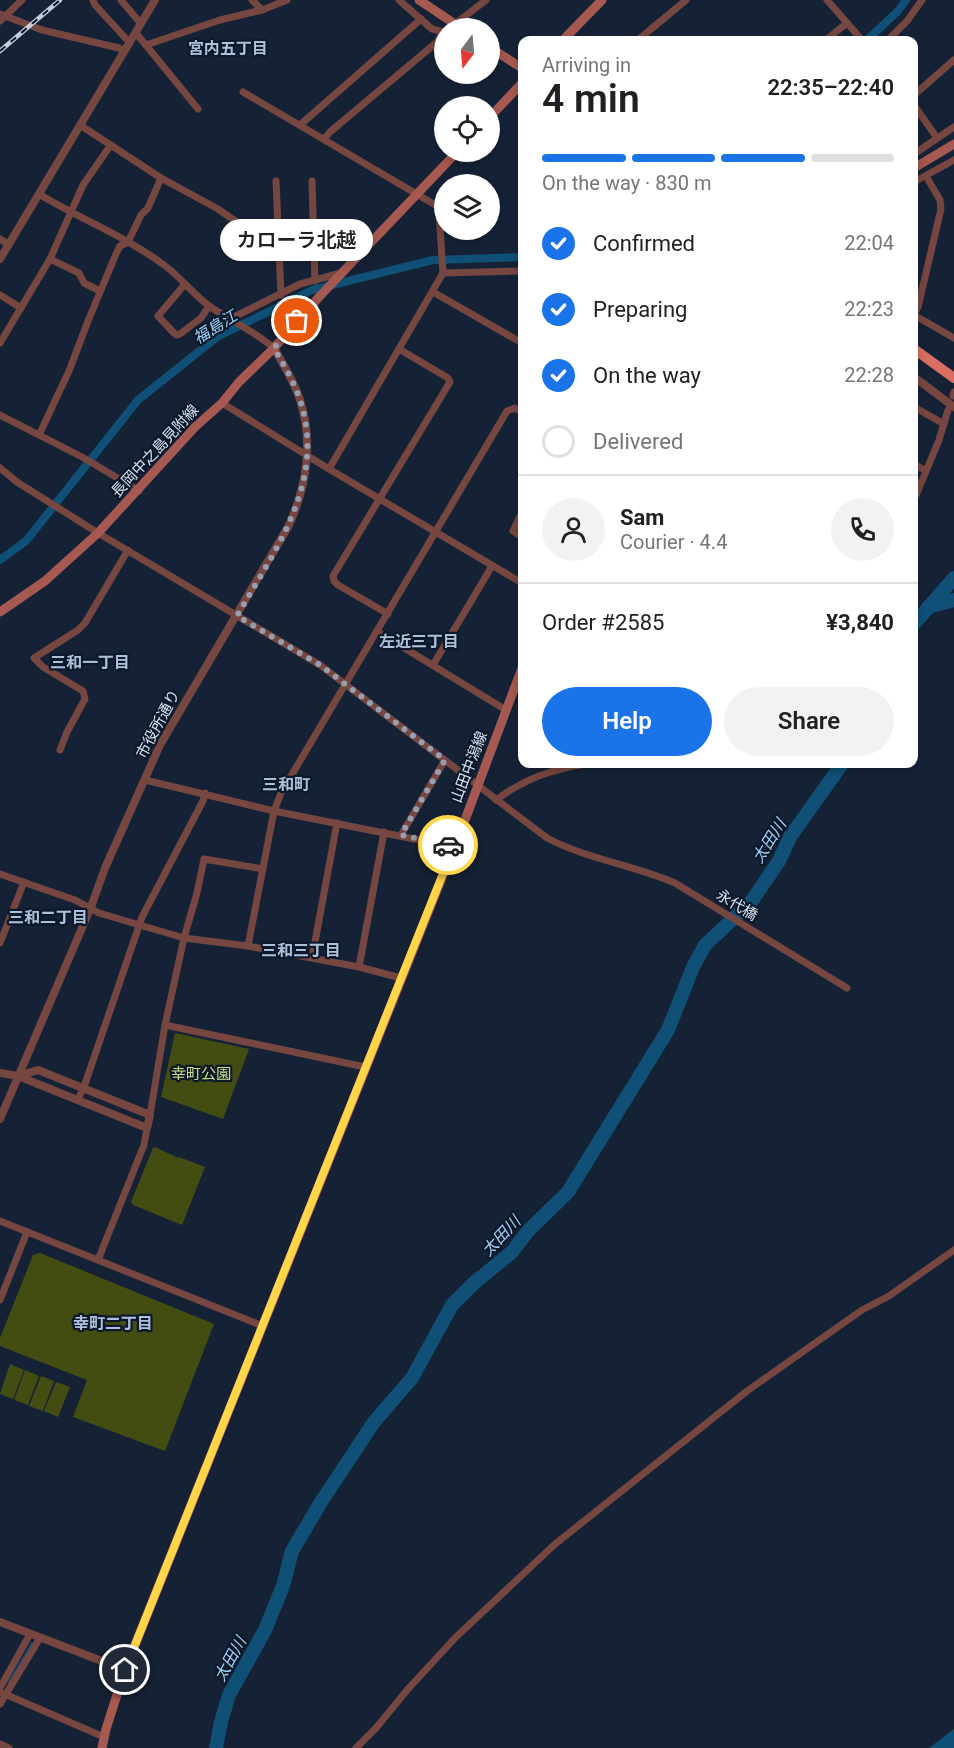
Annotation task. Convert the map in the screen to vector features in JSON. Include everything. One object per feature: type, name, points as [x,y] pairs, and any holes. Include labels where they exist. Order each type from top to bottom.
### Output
[{"type":"highway","points":[[918,352],[954,378]]},
{"type":"main road","points":[[419,0],[444,18]]},
{"type":"main road","points":[[567,36],[602,0]]},
{"type":"main road","points":[[500,54],[518,65]]},
{"type":"main road","points":[[500,106],[518,87]]},
{"type":"main road","points":[[918,166],[954,144]]},
{"type":"main road","points":[[339,276],[447,162]]},
{"type":"main road","name":"長岡中之島見附線","points":[[0,612],[45,581],[98,533],[139,491],[195,427],[222,403],[238,382],[274,348],[339,276]]},
{"type":"main road","name":"山田中潟線","points":[[102,1748],[125,1670],[454,847],[518,678]]},
{"type":"street","points":[[1,16],[22,0]]},
{"type":"street","points":[[93,0],[130,43]]},
{"type":"street","points":[[121,0],[141,24]]},
{"type":"street","points":[[0,259],[155,0]]},
{"type":"street","points":[[252,0],[262,10]]},
{"type":"street","points":[[146,45],[220,20],[262,10],[287,0]]},
{"type":"street","points":[[399,0],[434,29]]},
{"type":"street","points":[[466,18],[486,0]]},
{"type":"street","points":[[643,36],[686,0]]},
{"type":"street","points":[[828,0],[858,36]]},
{"type":"street","points":[[892,36],[907,21],[922,0]]},
{"type":"street","points":[[1,16],[42,30],[119,48],[124,52]]},
{"type":"street","points":[[300,125],[421,19]]},
{"type":"street","points":[[831,36],[847,23]]},
{"type":"street","points":[[136,33],[198,109]]},
{"type":"street","points":[[324,139],[434,45]]},
{"type":"street","points":[[918,92],[954,60]]},
{"type":"street","points":[[243,92],[437,206],[439,212],[442,270],[433,292],[329,469]]},
{"type":"street","points":[[918,111],[937,138]]},
{"type":"street","points":[[80,125],[161,178],[218,208],[244,227],[313,234]]},
{"type":"street","points":[[918,151],[954,127]]},
{"type":"street","points":[[0,343],[50,259],[83,185],[110,146]]},
{"type":"street","points":[[918,180],[954,160]]},
{"type":"street","points":[[918,307],[941,208],[940,200],[926,176]]},
{"type":"street","points":[[39,435],[69,371],[120,246],[128,242],[141,215],[148,208],[161,178]]},
{"type":"street","points":[[276,181],[281,295]]},
{"type":"street","points":[[312,181],[315,281]]},
{"type":"street","points":[[39,194],[72,214],[128,242],[164,265],[209,306],[274,348]]},
{"type":"street","points":[[0,239],[9,245]]},
{"type":"street","points":[[50,259],[79,273],[84,283],[100,291]]},
{"type":"street","points":[[442,270],[518,271]]},
{"type":"street","points":[[232,321],[300,284],[339,276]]},
{"type":"street","points":[[185,284],[158,316],[174,333],[180,334],[201,318],[209,306]]},
{"type":"street","points":[[433,292],[518,341]]},
{"type":"street","points":[[0,295],[21,308]]},
{"type":"street","points":[[918,316],[954,338]]},
{"type":"street","name":"市役所通り","points":[[0,1119],[91,907],[105,868],[160,745],[237,616],[295,512],[304,480],[307,455],[305,423],[300,398],[274,348]]},
{"type":"street","points":[[388,614],[338,585],[333,576],[450,382],[448,378],[399,349]]},
{"type":"street","points":[[918,380],[951,409],[918,490]]},
{"type":"street","points":[[222,403],[518,581]]},
{"type":"street","points":[[248,946],[274,811],[281,794],[507,411],[515,408],[518,410]]},
{"type":"street","points":[[918,409],[944,424]]},
{"type":"street","points":[[0,414],[84,458],[139,491]]},
{"type":"street","points":[[918,466],[926,471]]},
{"type":"street","name":"永代橋","points":[[0,468],[49,503],[320,665],[547,838],[562,846],[651,873],[691,893],[847,988]]},
{"type":"street","points":[[518,520],[513,531],[518,534]]},
{"type":"street","points":[[60,750],[85,699],[83,690],[43,667],[34,658],[78,630],[85,623],[128,550]]},
{"type":"street","points":[[433,665],[492,566]]},
{"type":"street","points":[[378,632],[506,710]]},
{"type":"street","points":[[401,835],[445,760]]},
{"type":"street","points":[[496,800],[517,785],[562,768]]},
{"type":"street","points":[[145,780],[274,811],[454,847]]},
{"type":"street","points":[[78,1099],[139,925],[205,794]]},
{"type":"street","points":[[312,958],[338,823]]},
{"type":"street","points":[[359,967],[384,832]]},
{"type":"street","points":[[98,1260],[144,1145],[165,1025],[204,859],[263,869]]},
{"type":"street","points":[[0,874],[91,907],[99,913],[184,938],[248,946],[359,967],[401,978]]},
{"type":"street","points":[[0,943],[24,882]]},
{"type":"street","points":[[165,1025],[366,1067]]},
{"type":"street","points":[[18,1076],[38,1070],[150,1115]]},
{"type":"street","points":[[0,1073],[18,1076],[147,1128]]},
{"type":"street","points":[[0,1221],[264,1326]]},
{"type":"street","points":[[0,1300],[27,1232]]},
{"type":"street","points":[[356,1748],[455,1638],[554,1545],[747,1391],[862,1310],[889,1296],[954,1250]]},
{"type":"street","points":[[0,1622],[125,1670]]},
{"type":"street","points":[[0,1704],[2,1691],[30,1634]]},
{"type":"street","points":[[2,1691],[40,1638]]},
{"type":"street","points":[[2,1691],[104,1737]]},
{"type":"street","points":[[0,1744],[9,1748]]},
{"type":"green space","name":"幸町公園","points":[[175,1033],[249,1049],[223,1119],[161,1097]]},
{"type":"green space","points":[[155,1147],[205,1167],[182,1225],[133,1205],[131,1202]]},
{"type":"green space","points":[[40,1253],[214,1324],[165,1451],[73,1417],[87,1380],[0,1346],[0,1338],[33,1255]]},
{"type":"green space","points":[[10,1364],[24,1370],[13,1399],[0,1394]]},
{"type":"green space","points":[[25,1370],[39,1376],[28,1405],[14,1400]]},
{"type":"green space","points":[[41,1376],[54,1381],[43,1411],[29,1406]]},
{"type":"green space","points":[[56,1382],[70,1387],[58,1417],[44,1411]]},
{"type":"water","points":[[954,1729],[954,1748],[929,1748]]},
{"type":"waterway","name":"福島江","points":[[871,36],[898,11],[906,0]]},
{"type":"waterway","name":"福島江","points":[[0,560],[26,541],[138,400],[217,337],[312,290],[433,260],[518,257]]},
{"type":"waterway","name":"太田川","points":[[918,619],[954,578]]},
{"type":"waterway","points":[[928,607],[954,600]]},
{"type":"waterway","name":"太田川","points":[[216,1748],[229,1695],[265,1630],[283,1586],[292,1551],[321,1502],[374,1422],[412,1378],[452,1305],[474,1283],[512,1252],[528,1231],[568,1192],[668,1030],[693,967],[705,945],[751,902],[779,861],[790,837],[839,768]]},
{"type":"waterway","points":[[9,1682],[32,1643]]},
{"type":"railway","points":[[0,51],[60,0]]},
{"type":"way so far","points":[[297,321],[274,348],[295,387],[304,414],[307,455],[304,480],[288,527],[237,616],[320,665],[445,760],[401,835],[448,845]]},
{"type":"place","name":"カローラ北越","points":[[297,321]]},
{"type":"district","name":"宮内五丁目","points":[[228,48]]},
{"type":"district","name":"左近三丁目","points":[[419,641]]},
{"type":"district","name":"三和一丁目","points":[[90,662]]},
{"type":"district","name":"三和町","points":[[286,784]]},
{"type":"district","name":"三和二丁目","points":[[48,917]]},
{"type":"district","name":"三和三丁目","points":[[301,950]]},
{"type":"district","name":"幸町二丁目","points":[[113,1323]]},
{"type":"route","points":[[125,1670],[454,847],[448,845]]}]
